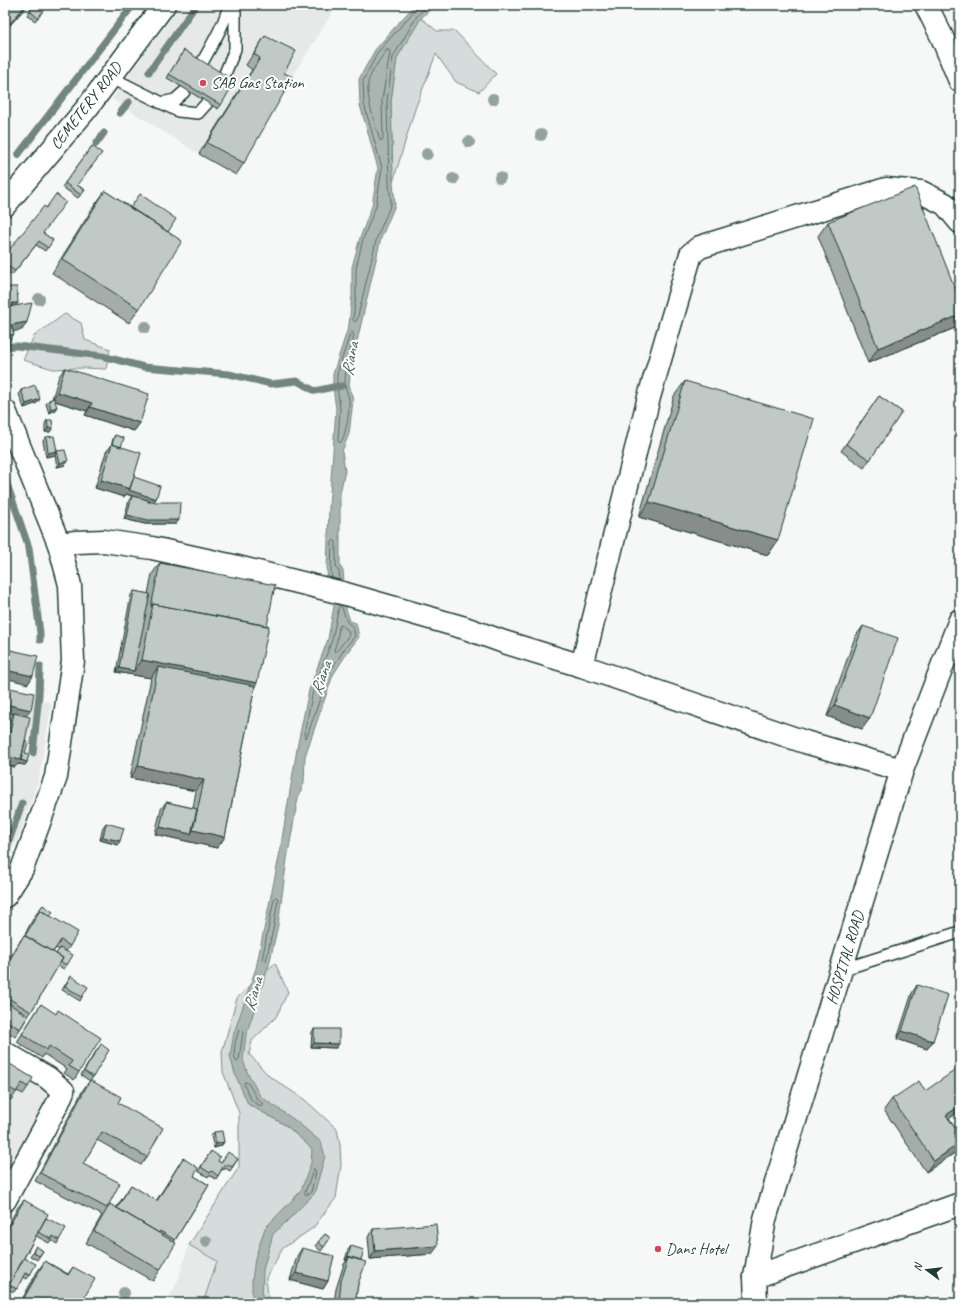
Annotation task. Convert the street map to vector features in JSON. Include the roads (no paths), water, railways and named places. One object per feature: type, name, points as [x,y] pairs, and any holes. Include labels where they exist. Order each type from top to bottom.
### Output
[{"type":"street","name":"CEMETERY ROAD","points":[[5,205],[87,108],[164,5]]},
{"type":"street","points":[[926,5],[942,37],[960,81]]},
{"type":"street","points":[[582,666],[649,397],[691,254],[700,247],[886,188],[921,192],[945,204],[960,222]]},
{"type":"street","points":[[5,411],[59,544],[70,584],[73,661],[56,777],[22,869],[5,896]]},
{"type":"street","points":[[59,544],[104,541],[152,548],[229,565],[346,594],[465,628],[805,742],[902,770]]},
{"type":"street","name":"HOSPITAL ROAD","points":[[756,1303],[755,1277],[765,1220],[902,770],[960,620]]},
{"type":"street","points":[[5,1053],[48,1078],[63,1091],[58,1103],[5,1200]]},
{"type":"street","points":[[755,1277],[960,1204]]},
{"type":"lane","points":[[202,63],[217,36],[229,5]]},
{"type":"lane","points":[[224,76],[235,49],[235,5]]},
{"type":"lane","points":[[110,77],[178,111],[198,113],[207,103]]},
{"type":"lane","points":[[161,103],[175,100],[184,92]]},
{"type":"lane","points":[[841,970],[960,932]]},
{"type":"water","name":"Riana","points":[[415,5],[435,5],[421,18],[397,58],[391,101],[395,205],[381,238],[351,367],[349,384],[353,400],[349,434],[342,451],[345,471],[340,493],[340,566],[343,571],[346,609],[350,621],[356,623],[359,637],[333,675],[305,756],[304,783],[298,798],[287,859],[278,925],[269,965],[246,1035],[243,1060],[248,1074],[260,1096],[296,1121],[321,1142],[325,1156],[314,1194],[273,1234],[263,1270],[262,1303],[252,1303],[252,1281],[255,1258],[265,1228],[301,1191],[311,1163],[312,1149],[287,1126],[248,1104],[235,1074],[230,1056],[234,1033],[256,968],[279,857],[298,743],[309,690],[328,639],[334,606],[327,572],[329,508],[336,409],[333,374],[349,325],[352,295],[352,267],[360,238],[372,206],[378,168],[360,105],[359,79],[375,50]]},
{"type":"waterway","points":[[18,155],[133,5]]},
{"type":"waterway","points":[[149,72],[196,5]]},
{"type":"waterway","points":[[120,113],[129,102]]},
{"type":"waterway","points":[[96,144],[104,133]]},
{"type":"waterway","points":[[5,346],[17,346],[102,356],[144,367],[229,374],[271,384],[297,381],[315,391],[342,386]]},
{"type":"waterway","points":[[5,478],[29,548],[40,640]]},
{"type":"waterway","points":[[33,753],[39,695],[40,666]]},
{"type":"waterway","points":[[5,850],[22,803]]},
{"type":"place","name":"SAB Gas Station","points":[[203,83]]},
{"type":"place","name":"Dans Hotel","points":[[658,1249]]}]
